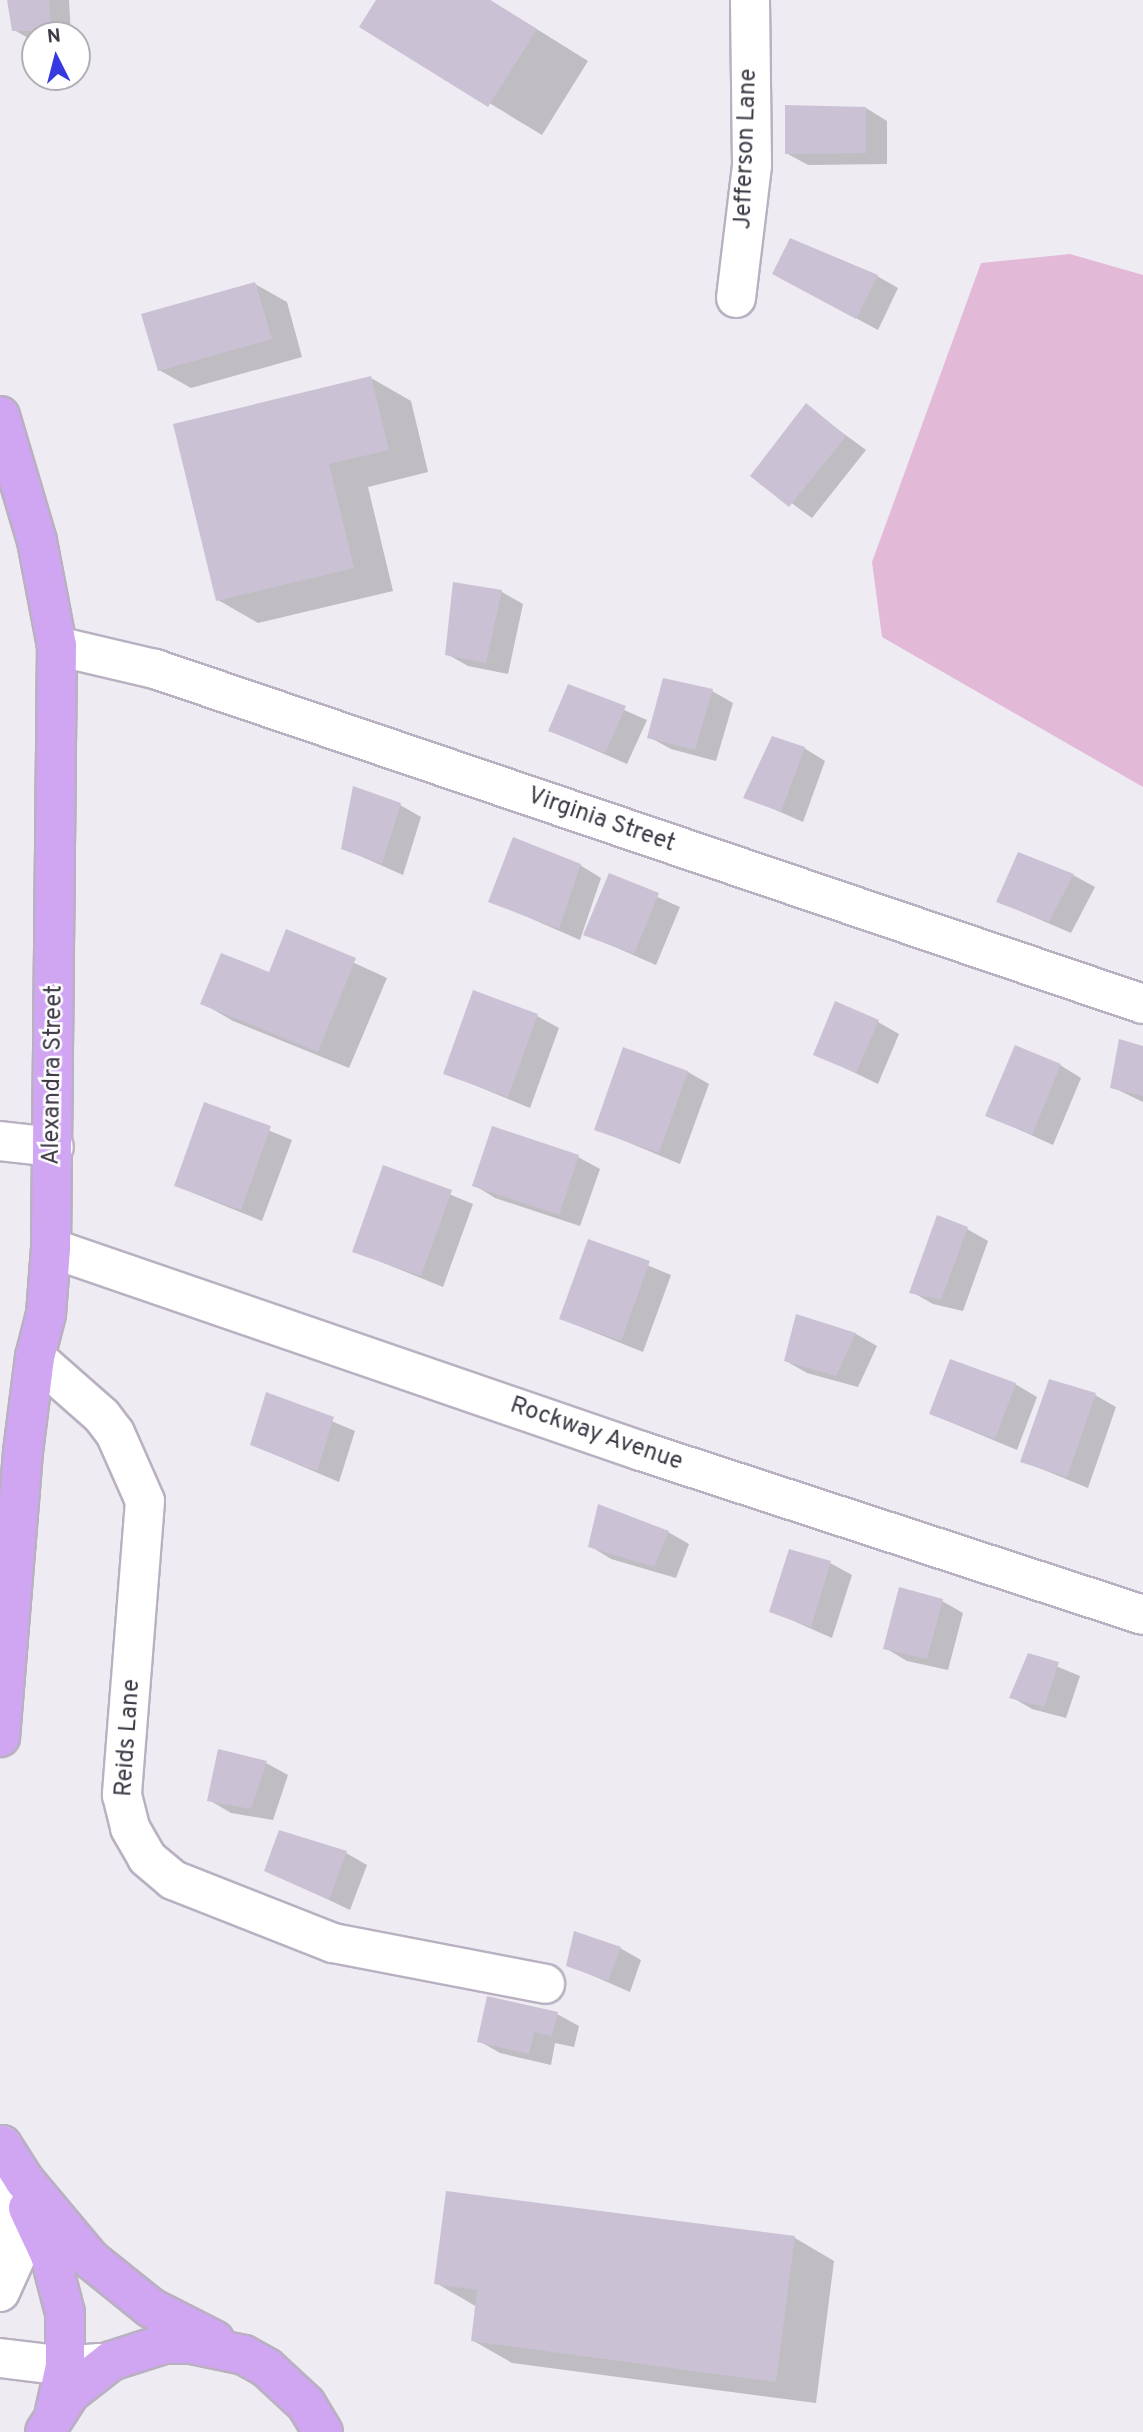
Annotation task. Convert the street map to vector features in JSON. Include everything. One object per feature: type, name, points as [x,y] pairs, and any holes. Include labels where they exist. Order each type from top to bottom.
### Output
[{"type":"main road","name":"Alexandra Street","points":[[0,416],[37,541],[57,646],[51,1248],[46,1314],[35,1357],[0,1737]]},
{"type":"main road","points":[[1,2142],[62,2228],[122,2288],[244,2355],[288,2384],[323,2432]]},
{"type":"main road","points":[[1,2142],[61,2286],[65,2366],[50,2423]]},
{"type":"main road","points":[[50,2423],[70,2393],[111,2361],[164,2344],[191,2344],[244,2355]]},
{"type":"street","name":"Jefferson Lane","points":[[736,298],[752,164],[750,0]]},
{"type":"street","name":"Virginia Street","points":[[57,646],[155,669],[1143,1004]]},
{"type":"street","points":[[0,1141],[54,1146]]},
{"type":"street","name":"Rockway Avenue","points":[[51,1248],[628,1447],[1143,1615]]},
{"type":"street","name":"Reids Lane","points":[[35,1357],[102,1416],[115,1433],[145,1502],[122,1795],[130,1828],[147,1858],[173,1880],[333,1943],[545,1984]]},
{"type":"street","points":[[0,2292],[18,2252],[1,2142]]},
{"type":"street","points":[[0,2358],[65,2366],[111,2361]]},
{"type":"shaded area","points":[[1070,254],[1143,275],[1143,787],[882,637],[872,562],[981,263]]},
{"type":"building","points":[[7,0],[49,0],[50,21],[21,21],[21,31],[12,31]]},
{"type":"building","points":[[376,0],[490,0],[537,29],[488,107],[359,27]]},
{"type":"building","points":[[785,105],[866,107],[866,153],[785,154]]},
{"type":"building","points":[[790,238],[878,275],[856,319],[772,274]]},
{"type":"building","points":[[255,282],[272,339],[158,371],[141,314]]},
{"type":"building","points":[[371,376],[389,450],[329,464],[354,568],[216,601],[173,424]]},
{"type":"building","points":[[806,403],[846,436],[789,507],[750,476]]},
{"type":"building","points":[[453,582],[502,590],[486,663],[445,655]]},
{"type":"building","points":[[663,678],[713,689],[695,750],[647,738]]},
{"type":"building","points":[[568,684],[626,706],[605,753],[548,731]]},
{"type":"building","points":[[772,736],[805,747],[781,812],[743,798]]},
{"type":"building","points":[[353,786],[401,803],[382,864],[341,849]]},
{"type":"building","points":[[513,837],[581,864],[559,929],[488,902]]},
{"type":"building","points":[[1018,852],[1074,874],[1049,922],[996,902]]},
{"type":"building","points":[[609,873],[659,893],[634,954],[583,935]]},
{"type":"building","points":[[286,929],[356,958],[318,1052],[200,1004],[221,953],[269,972]]},
{"type":"building","points":[[473,990],[538,1014],[508,1097],[443,1074]]},
{"type":"building","points":[[835,1001],[879,1020],[856,1073],[813,1055]]},
{"type":"building","points":[[1119,1039],[1143,1046],[1143,1096],[1110,1088]]},
{"type":"building","points":[[1015,1045],[1061,1064],[1032,1135],[985,1116]]},
{"type":"building","points":[[623,1047],[688,1071],[659,1153],[594,1130]]},
{"type":"building","points":[[204,1102],[271,1126],[241,1210],[174,1186]]},
{"type":"building","points":[[492,1126],[579,1155],[559,1215],[472,1186]]},
{"type":"building","points":[[383,1165],[452,1190],[421,1276],[352,1252]]},
{"type":"building","points":[[937,1215],[968,1227],[941,1300],[909,1293]]},
{"type":"building","points":[[588,1239],[650,1261],[621,1341],[559,1319]]},
{"type":"building","points":[[796,1314],[856,1333],[836,1376],[784,1361]]},
{"type":"building","points":[[950,1359],[1016,1383],[995,1439],[929,1414]]},
{"type":"building","points":[[1049,1379],[1096,1393],[1067,1477],[1020,1462]]},
{"type":"building","points":[[266,1392],[334,1417],[317,1471],[250,1445]]},
{"type":"building","points":[[598,1504],[669,1531],[654,1567],[588,1547]]},
{"type":"building","points":[[789,1549],[831,1561],[811,1627],[769,1612]]},
{"type":"building","points":[[899,1587],[943,1599],[927,1659],[883,1649]]},
{"type":"building","points":[[1028,1653],[1059,1662],[1044,1707],[1009,1698]]},
{"type":"building","points":[[218,1749],[267,1761],[251,1809],[207,1801]]},
{"type":"building","points":[[279,1830],[347,1851],[329,1900],[264,1871]]},
{"type":"building","points":[[574,1931],[621,1947],[608,1981],[566,1966]]},
{"type":"building","points":[[487,1996],[558,2012],[552,2036],[534,2032],[529,2054],[477,2042]]},
{"type":"building","points":[[446,2191],[795,2236],[776,2382],[471,2341],[477,2290],[434,2284]]}]
